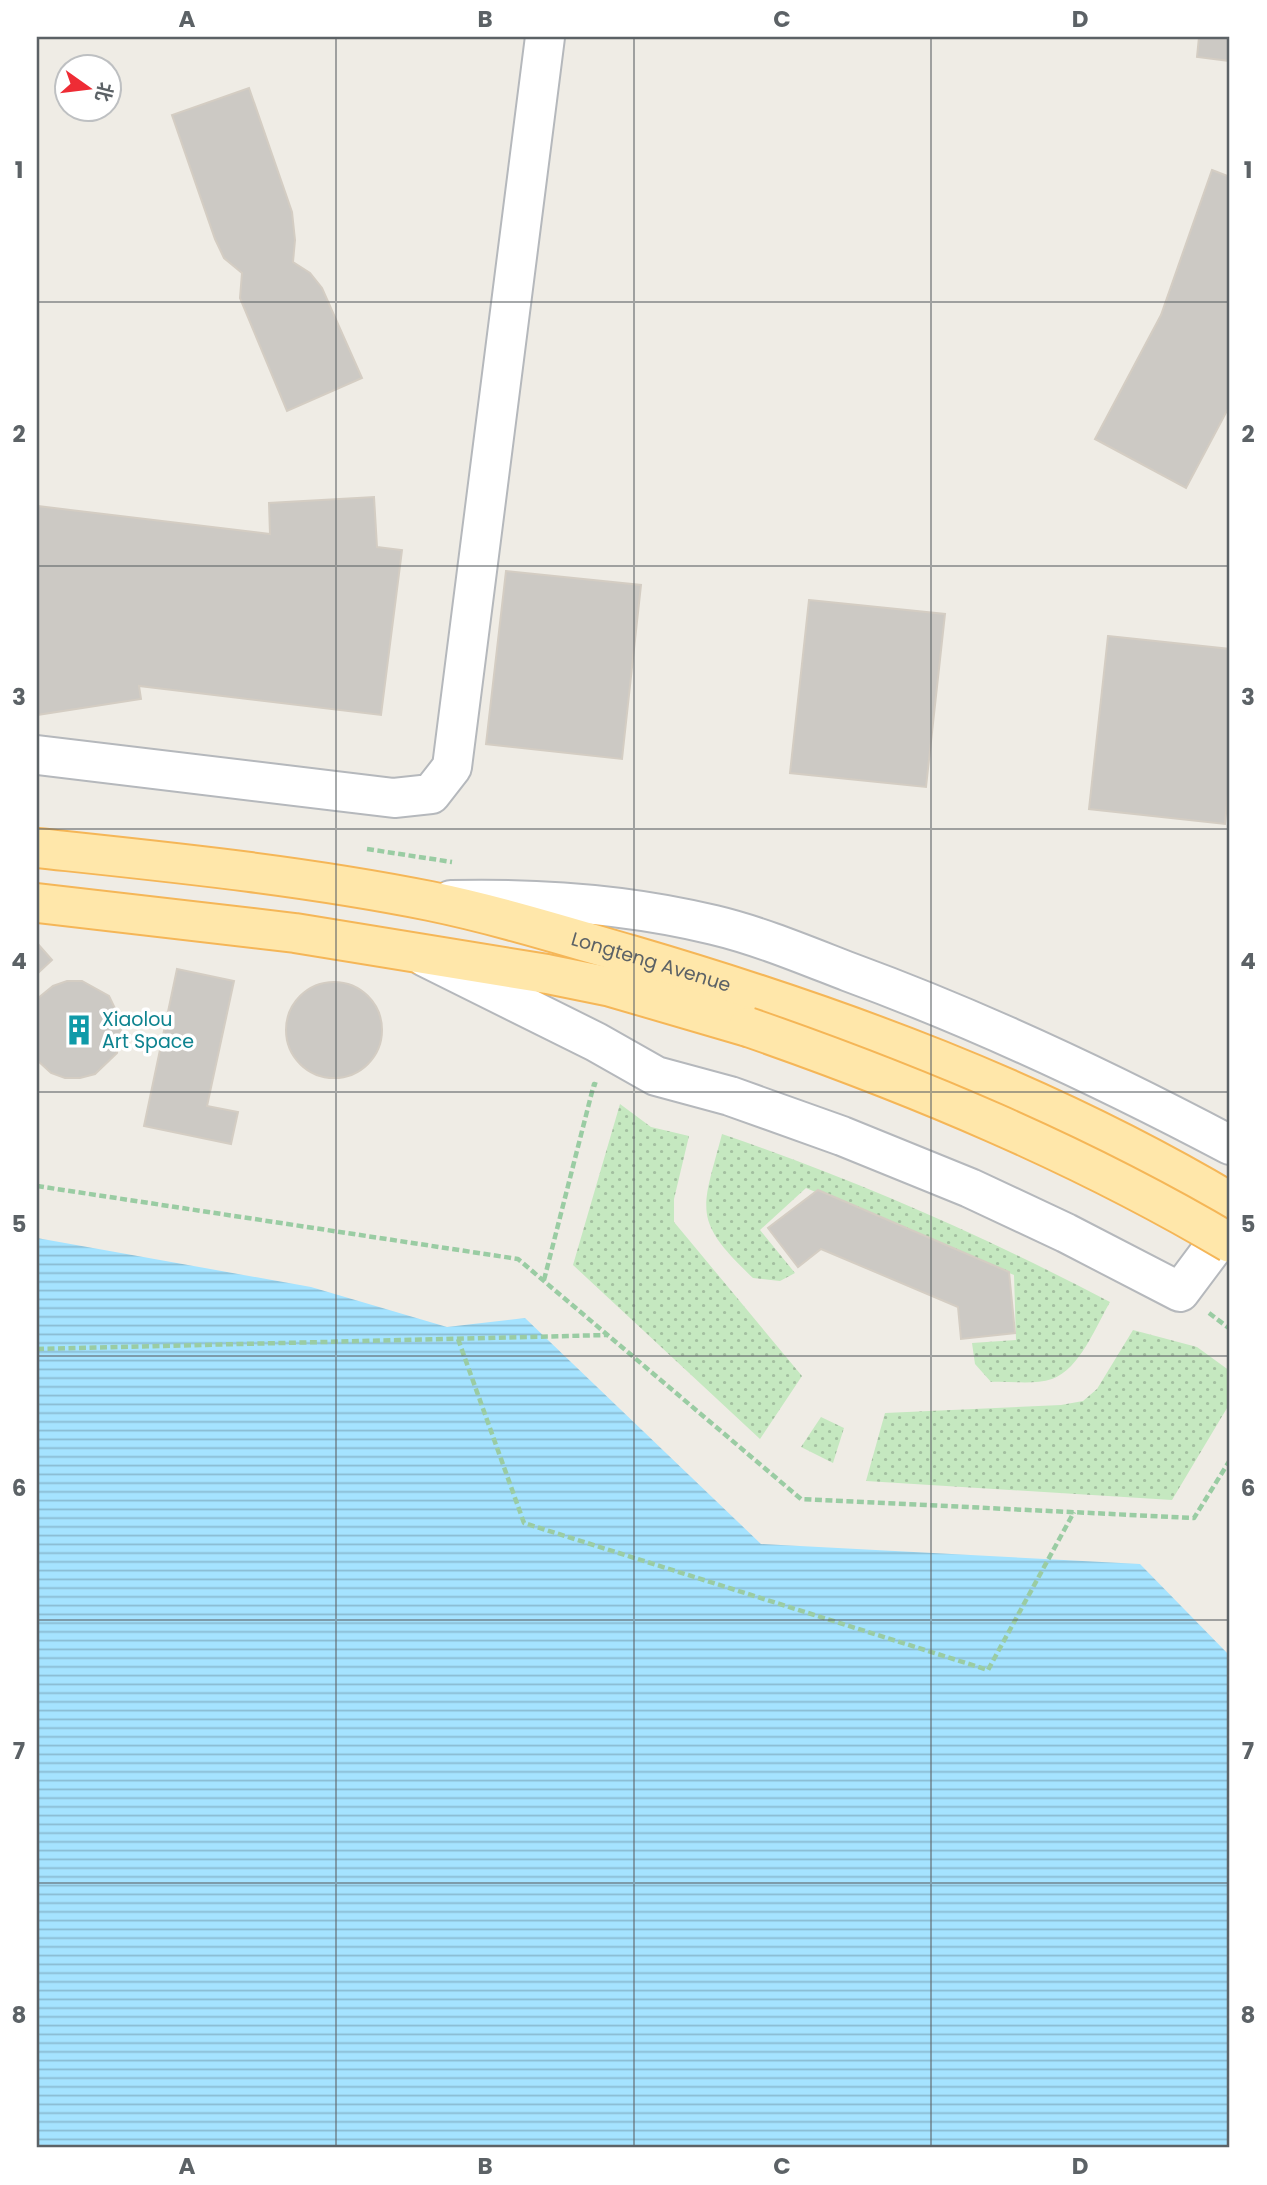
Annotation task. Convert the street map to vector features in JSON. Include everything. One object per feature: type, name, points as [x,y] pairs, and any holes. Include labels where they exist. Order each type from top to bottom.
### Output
[{"type":"main road","name":"Longteng Avenue","points":[[37,848],[290,877],[431,901],[496,916],[754,1010],[871,1070],[996,1123],[1096,1171],[1230,1243]]},
{"type":"main road","name":"Longteng Avenue","points":[[37,903],[270,929],[754,1010],[884,1036],[1010,1090],[1230,1202]]},
{"type":"street","points":[[37,755],[394,798],[430,794],[452,766],[545,37]]},
{"type":"street","points":[[431,901],[520,898],[567,901],[639,910],[714,925],[901,991],[1031,1046],[1137,1096],[1230,1145]]},
{"type":"street","points":[[421,954],[596,1042],[656,1076],[730,1096],[919,1167],[1066,1233],[1180,1292],[1230,1225]]},
{"type":"path","points":[[544,1280],[594,1084]]},
{"type":"path","points":[[37,1186],[518,1259],[801,1499],[1194,1518],[1230,1460]]},
{"type":"path","points":[[37,1349],[608,1335]]},
{"type":"path","points":[[458,1339],[524,1523],[988,1671],[1074,1512]]},
{"type":"green space","points":[[620,1104],[651,1127],[689,1136],[674,1199],[674,1222],[802,1376],[760,1439],[573,1265]]},
{"type":"green space","points":[[722,1134],[919,1210],[1110,1302],[1079,1357],[1062,1374],[1038,1382],[991,1382],[975,1364],[972,1343],[1016,1340],[1014,1275],[806,1188],[760,1230],[795,1273],[780,1281],[753,1278],[719,1241],[707,1213],[710,1181]]},
{"type":"green space","points":[[1133,1330],[1197,1347],[1230,1371],[1230,1403],[1172,1500],[866,1481],[885,1413],[1061,1405],[1083,1401],[1097,1389]]},
{"type":"green space","points":[[821,1417],[844,1428],[833,1463],[801,1447]]},
{"type":"water","points":[[37,1238],[311,1287],[447,1327],[525,1318],[761,1544],[1140,1564],[1230,1656],[1230,2148],[37,2148]]},
{"type":"building","points":[[1199,37],[1230,37],[1230,61],[1197,57]]},
{"type":"building","points":[[249,88],[292,212],[295,240],[293,262],[310,273],[322,288],[362,378],[287,411],[240,298],[242,273],[224,258],[215,239],[172,115]]},
{"type":"building","points":[[1212,170],[1230,177],[1230,405],[1186,488],[1095,439],[1161,315]]},
{"type":"building","points":[[374,497],[377,547],[402,550],[381,715],[139,686],[141,699],[37,715],[37,506],[270,534],[269,503]]},
{"type":"building","points":[[506,571],[641,585],[622,759],[486,744]]},
{"type":"building","points":[[809,600],[945,614],[926,787],[790,773]]},
{"type":"building","points":[[1108,636],[1230,649],[1230,773],[1225,824],[1089,809]]},
{"type":"building","points":[[37,943],[52,960],[37,974]]},
{"type":"building","points":[[177,969],[234,981],[207,1106],[238,1112],[231,1144],[144,1126]]},
{"type":"building","name":"Xiaolou Art Space","points":[[67,981],[82,981],[109,996],[122,1023],[117,1053],[95,1074],[80,1078],[65,1078],[51,1073],[37,1060],[37,999],[53,986]]},
{"type":"building","points":[[334,982],[353,985],[368,996],[379,1011],[382,1030],[379,1049],[368,1064],[353,1075],[334,1078],[315,1075],[300,1064],[289,1049],[286,1030],[289,1011],[300,996],[315,985]]},
{"type":"building","points":[[818,1190],[1009,1272],[1015,1333],[961,1339],[958,1307],[821,1249],[798,1267],[768,1228]]},
{"type":"place","name":"Xiaolou Art Space","points":[[79,1030]]}]
